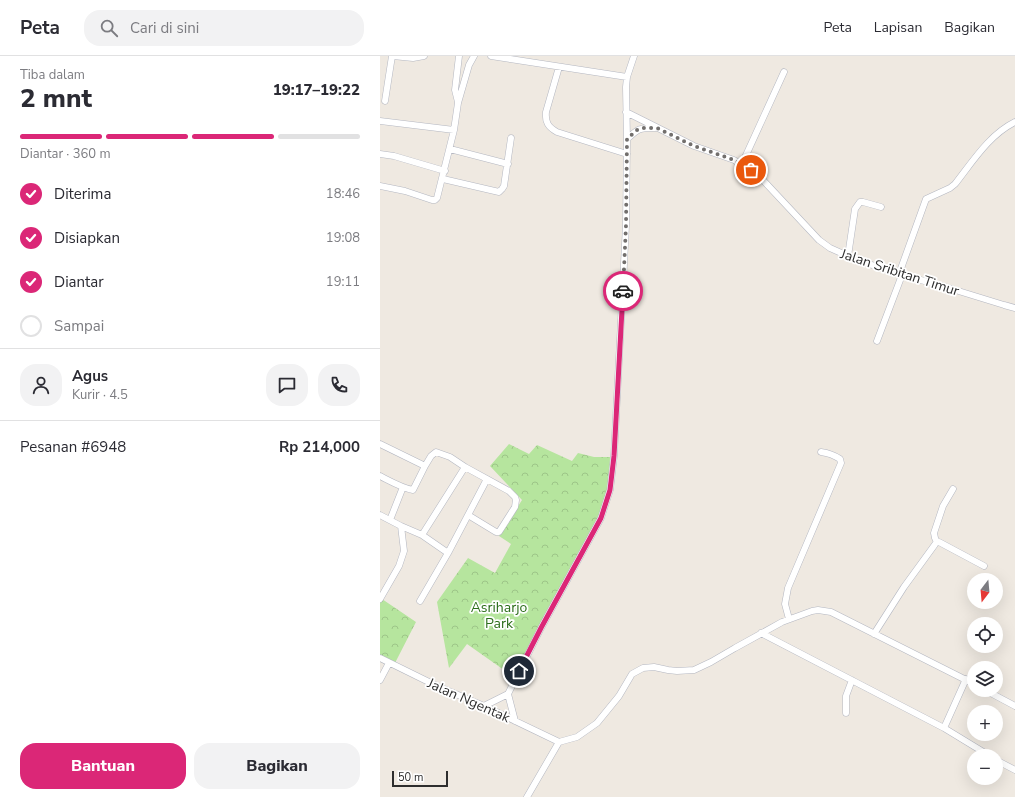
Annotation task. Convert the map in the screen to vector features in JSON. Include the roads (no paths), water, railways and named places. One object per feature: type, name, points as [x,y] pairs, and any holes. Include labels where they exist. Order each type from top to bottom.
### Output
[{"type":"street","points":[[384,101],[392,56],[413,58],[424,56]]},
{"type":"street","points":[[458,104],[455,90],[459,56]]},
{"type":"street","points":[[380,186],[405,191],[435,200],[438,198],[450,149],[458,104],[469,65],[474,56]]},
{"type":"street","points":[[491,56],[627,78]]},
{"type":"street","points":[[484,706],[508,694],[541,628],[601,518],[610,490],[614,456],[624,269],[627,154],[626,87],[627,78],[634,56]]},
{"type":"street","points":[[559,67],[546,112],[547,124],[551,129],[557,132],[627,154]]},
{"type":"street","points":[[742,164],[784,72]]},
{"type":"street","name":"Jalan Sribitan Timur","points":[[626,112],[694,146],[742,164],[761,178],[819,240],[830,248],[900,275],[1015,308]]},
{"type":"street","points":[[380,121],[454,130]]},
{"type":"street","points":[[877,341],[926,200],[955,184],[986,144],[998,133],[1015,122]]},
{"type":"street","points":[[627,139],[637,130],[642,128],[657,128]]},
{"type":"street","points":[[443,179],[499,192],[504,186],[511,138]]},
{"type":"street","points":[[450,149],[508,164]]},
{"type":"street","points":[[380,154],[394,156],[445,171]]},
{"type":"street","points":[[848,256],[857,205],[860,202],[863,202],[881,206]]},
{"type":"street","points":[[380,444],[426,466]]},
{"type":"street","points":[[380,476],[413,490],[431,456],[436,452],[450,457],[513,494],[516,500],[515,507],[500,531],[497,533],[468,515]]},
{"type":"street","points":[[789,619],[785,604],[788,588],[841,463],[839,458],[820,452]]},
{"type":"street","points":[[422,535],[465,466]]},
{"type":"street","points":[[420,601],[448,553],[487,479]]},
{"type":"street","points":[[390,520],[403,487]]},
{"type":"street","points":[[952,490],[943,506],[934,533],[935,538],[938,542],[984,566]]},
{"type":"street","points":[[380,515],[422,535],[448,553]]},
{"type":"street","points":[[380,599],[399,566],[404,551],[401,526]]},
{"type":"street","points":[[874,634],[904,587],[938,542]]},
{"type":"street","points":[[527,797],[559,742],[577,737],[597,723],[619,696],[632,674],[636,671],[643,668],[654,667],[668,670],[694,670],[782,622],[812,611],[831,612],[966,679],[944,728]]},
{"type":"street","points":[[761,633],[944,728],[978,749]]},
{"type":"street","name":"Jalan Ngentak","points":[[380,658],[559,742]]},
{"type":"street","points":[[380,680],[389,663]]},
{"type":"street","points":[[846,713],[846,696],[852,680]]},
{"type":"street","points":[[508,694],[515,721]]},
{"type":"street","points":[[998,697],[1015,706]]},
{"type":"street","points":[[1003,764],[1015,770]]},
{"type":"park label","name":"Asriharjo Park","points":[[499,616]]}]
